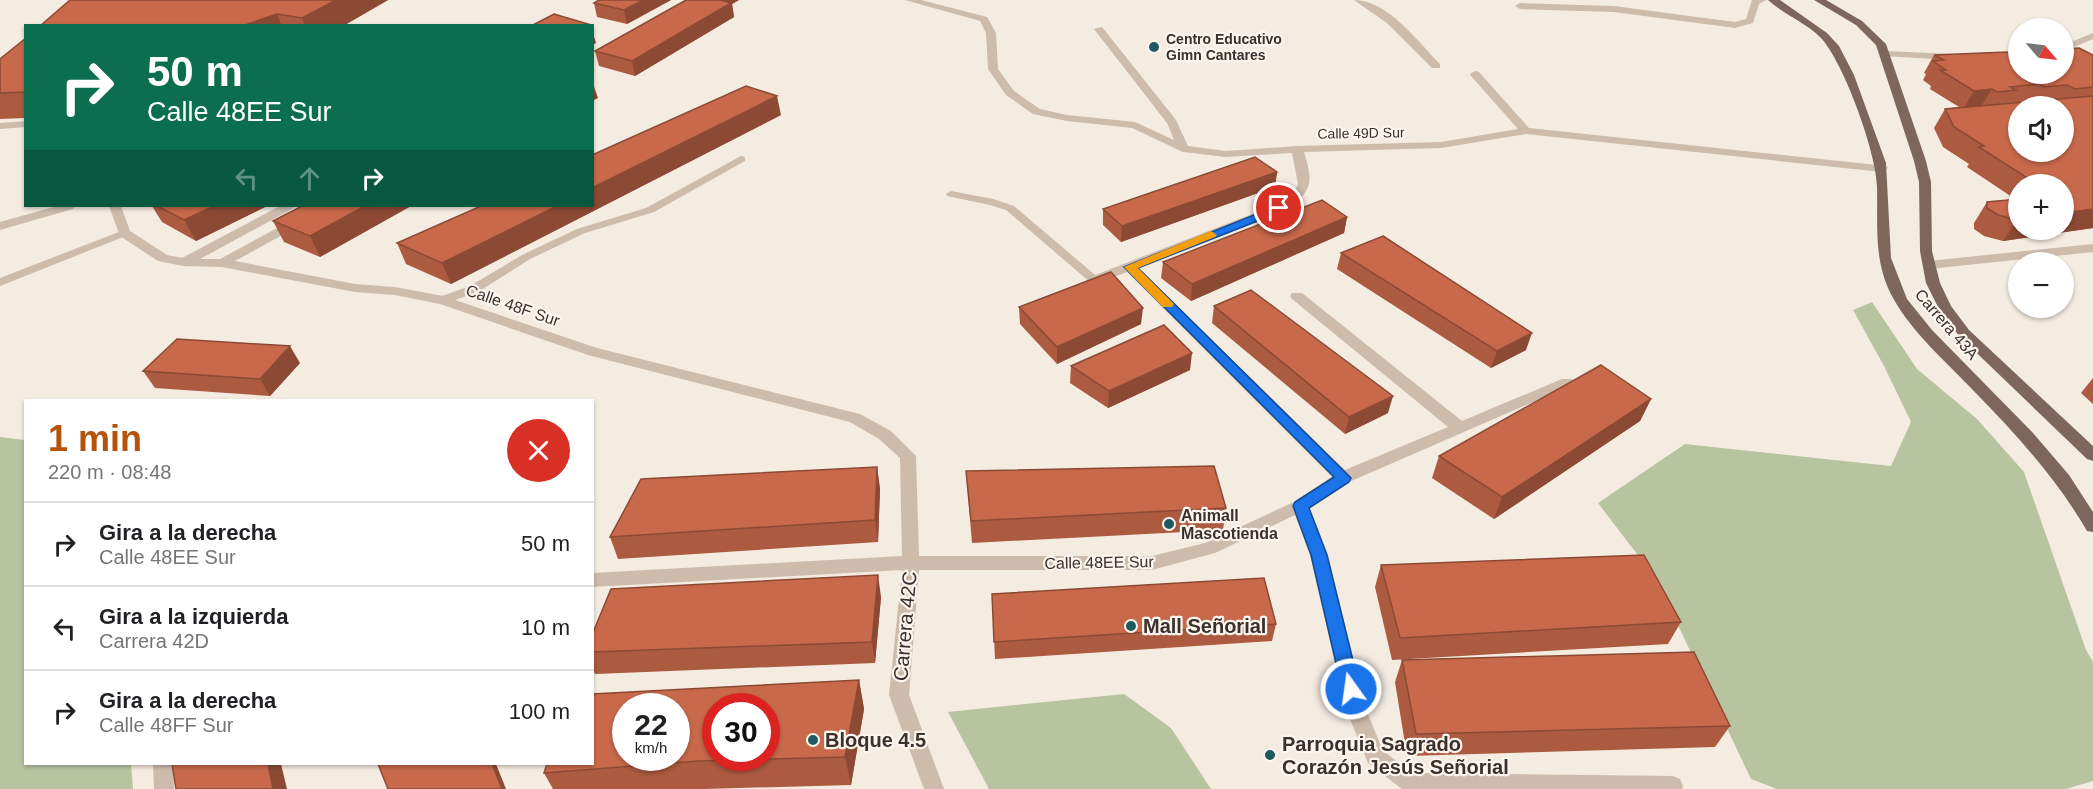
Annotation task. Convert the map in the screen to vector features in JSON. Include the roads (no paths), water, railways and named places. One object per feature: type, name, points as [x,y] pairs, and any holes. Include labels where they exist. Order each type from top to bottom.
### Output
[{"type":"main road","name":"Carrera 43A","points":[[1773,0],[1821,30],[1838,50],[1847,66],[1881,168],[1883,258],[1896,291],[1916,321],[2049,460],[2077,495],[2093,526]]},
{"type":"main road","name":"Carrera 43A","points":[[1819,0],[1859,23],[1881,44],[1925,183],[1926,251],[1933,283],[1945,307],[1964,333],[2093,455]]},
{"type":"street","name":"Calle 49D Sur","points":[[910,0],[984,19],[991,33],[993,69],[1010,93],[1037,111],[1067,118],[1135,125],[1183,149],[1226,154],[1297,149],[1441,145],[1526,131],[1881,168]]},
{"type":"street","points":[[1359,0],[1388,17],[1436,66]]},
{"type":"street","points":[[1520,6],[1614,9],[1735,25],[1750,21],[1755,2],[1761,0]]},
{"type":"street","points":[[1099,29],[1172,123],[1183,149]]},
{"type":"street","points":[[1475,74],[1526,131]]},
{"type":"street","points":[[0,126],[24,124]]},
{"type":"street","points":[[1090,282],[1279,208],[1296,199],[1304,187],[1305,175],[1297,149]]},
{"type":"street","points":[[0,226],[66,207]]},
{"type":"street","points":[[115,207],[123,232]]},
{"type":"street","points":[[183,262],[286,207]]},
{"type":"street","points":[[222,263],[324,207]]},
{"type":"street","name":"Calle 48F Sur","points":[[123,232],[162,258],[183,262],[222,263],[355,288],[395,291],[443,300],[593,352],[855,418],[885,435],[908,456]]},
{"type":"street","points":[[1929,265],[2093,248]]},
{"type":"street","points":[[1130,267],[1344,478]]},
{"type":"street","points":[[1297,296],[1460,428]]},
{"type":"street","name":"Calle 48EE Sur","points":[[594,579],[911,563],[1152,563],[1209,548],[1300,506],[1344,478],[1567,382]]},
{"type":"street","name":"Carrera 42C","points":[[908,456],[911,563],[899,695],[934,789]]},
{"type":"street","points":[[1300,506],[1319,555],[1355,706],[1375,757],[1409,782],[1673,786]]},
{"type":"street","points":[[163,765],[164,789]]},
{"type":"lane","points":[[2074,44],[2093,36]]},
{"type":"lane","points":[[1885,54],[1968,57]]},
{"type":"lane","points":[[443,300],[474,289],[526,257],[581,231],[657,206],[741,159]]},
{"type":"lane","points":[[951,194],[993,202],[1010,208],[1090,282]]},
{"type":"lane","points":[[0,282],[123,232]]},
{"type":"place","name":"Centro Educativo Gimn Cantares","points":[[1154,47]]},
{"type":"place","name":"Animall Mascotienda","points":[[1169,524]]},
{"type":"place","name":"Mall Señorial","points":[[1131,626]]},
{"type":"place","name":"Bloque 4.5","points":[[813,740]]},
{"type":"place","name":"Parroquia Sagrado Corazón Jesús Señorial","points":[[1270,755]]}]
